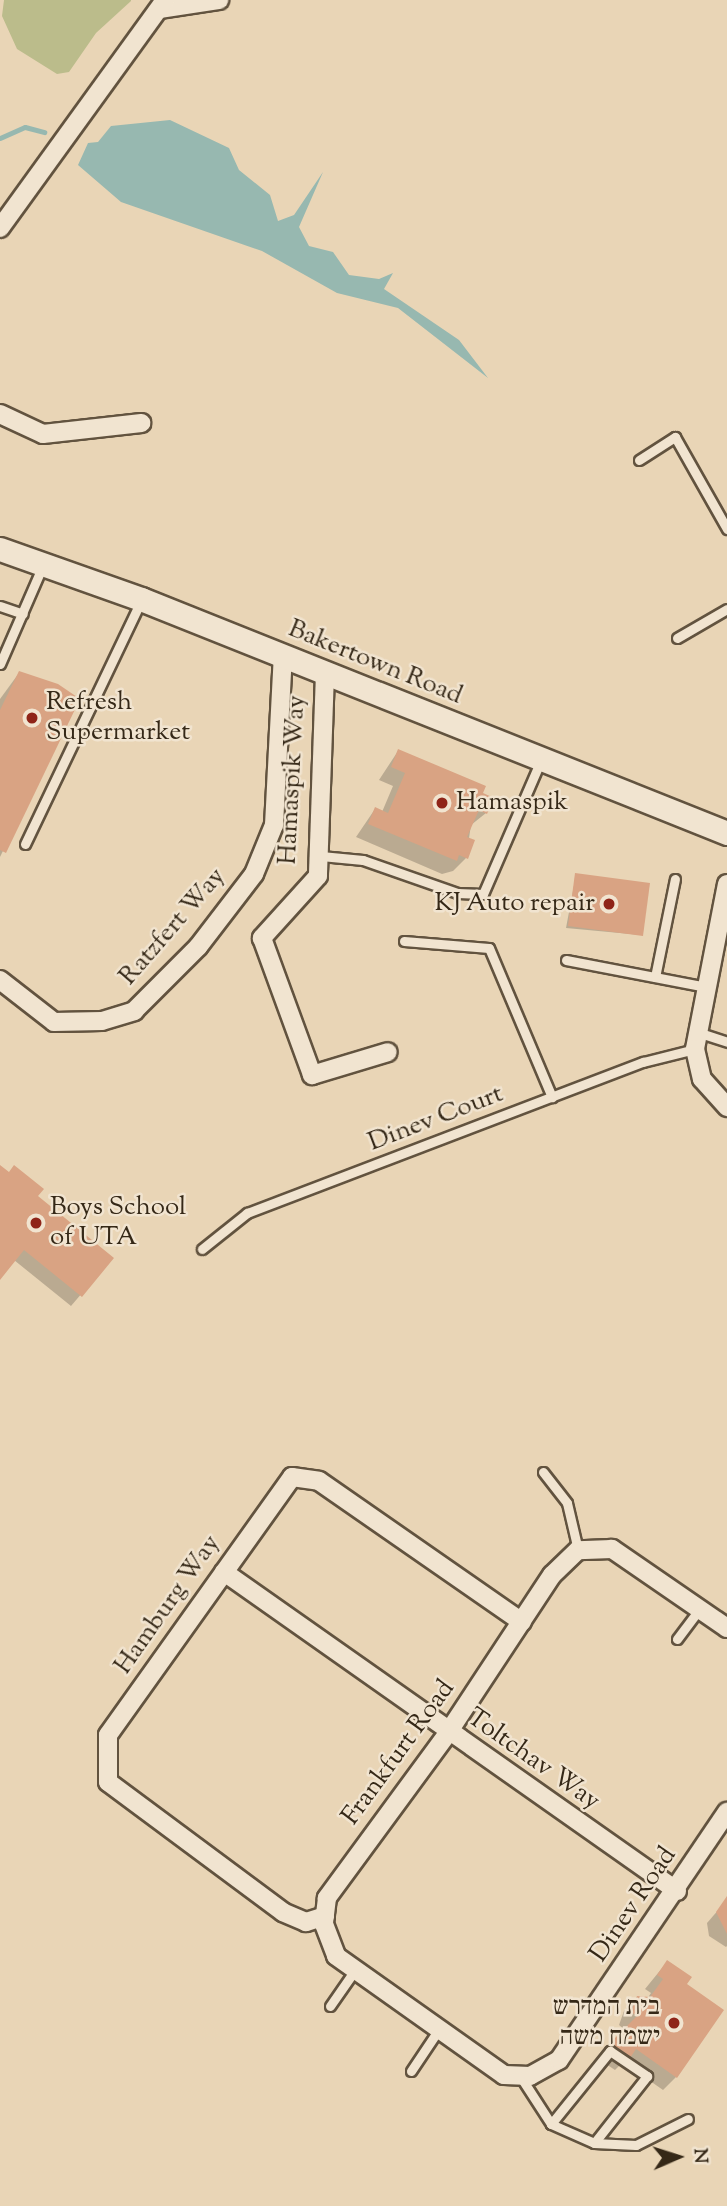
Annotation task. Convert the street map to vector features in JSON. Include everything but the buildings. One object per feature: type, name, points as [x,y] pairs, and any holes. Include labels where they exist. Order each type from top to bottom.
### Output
[{"type":"street","points":[[0,229],[160,3],[219,0]]},
{"type":"street","points":[[0,414],[43,434],[141,424]]},
{"type":"street","name":"Bakertown Road","points":[[0,549],[141,599],[727,833]]},
{"type":"street","name":"Ratzfert Way","points":[[0,980],[36,1014],[79,1024],[134,1011],[198,947],[254,874],[280,792],[283,656]]},
{"type":"street","name":"Hamaspik Way","points":[[324,673],[321,856],[318,876],[262,938],[312,1074],[387,1052]]},
{"type":"street","points":[[727,884],[696,1041],[702,1079],[727,1107]]},
{"type":"street","name":"Hamburg Way","points":[[325,1916],[306,1922],[283,1912],[105,1777],[108,1735],[292,1477],[310,1477],[522,1622]]},
{"type":"street","points":[[578,1550],[612,1549],[727,1628]]},
{"type":"street","name":"Frankfurt Road","points":[[325,1916],[327,1898],[448,1733],[522,1622],[578,1550]]},
{"type":"street","name":"Toltchav Way","points":[[224,1572],[448,1733],[677,1891]]},
{"type":"street","name":"Dinev Road","points":[[520,2076],[559,2060],[677,1891],[727,1812]]},
{"type":"street","points":[[325,1916],[336,1956],[504,2075],[520,2076]]},
{"type":"lane","points":[[639,460],[675,437],[727,529]]},
{"type":"lane","points":[[1,660],[44,564]]},
{"type":"lane","points":[[25,844],[141,599]]},
{"type":"lane","points":[[0,606],[23,614]]},
{"type":"lane","points":[[677,638],[727,608]]},
{"type":"lane","points":[[321,856],[363,860],[457,893],[482,894],[541,760]]},
{"type":"lane","points":[[655,977],[675,879]]},
{"type":"lane","points":[[404,941],[489,948],[552,1097]]},
{"type":"lane","points":[[566,960],[706,987]]},
{"type":"lane","points":[[696,1041],[727,1042]]},
{"type":"lane","name":"Dinev Court","points":[[202,1249],[247,1213],[696,1041]]},
{"type":"lane","points":[[543,1472],[567,1503],[578,1550]]},
{"type":"lane","points":[[677,1639],[699,1609]]},
{"type":"lane","points":[[330,2006],[355,1970]]},
{"type":"lane","points":[[411,2071],[439,2029]]},
{"type":"lane","points":[[551,2124],[610,2051],[647,2076],[594,2143]]},
{"type":"lane","points":[[520,2076],[551,2124],[594,2143],[636,2145],[688,2119]]},
{"type":"green space","points":[[4,0],[131,1],[96,33],[69,72],[57,74],[17,49],[2,16]]},
{"type":"water","points":[[170,120],[229,148],[239,170],[270,195],[278,221],[294,215],[323,172],[299,227],[309,246],[333,252],[349,275],[379,279],[393,273],[384,289],[459,340],[488,378],[398,308],[337,293],[262,251],[121,202],[78,165],[88,143],[98,142],[111,126]]},
{"type":"waterway","points":[[0,138],[25,127],[44,132]]},
{"type":"place","name":"Refresh Supermarket","points":[[32,718]]},
{"type":"place","name":"Hamaspik","points":[[442,803]]},
{"type":"place","name":"KJ Auto repair","points":[[609,904]]},
{"type":"place","name":"Boys School of UTA","points":[[36,1223]]},
{"type":"place","name":"בית המדרש ישמח משה","points":[[674,2023]]}]
